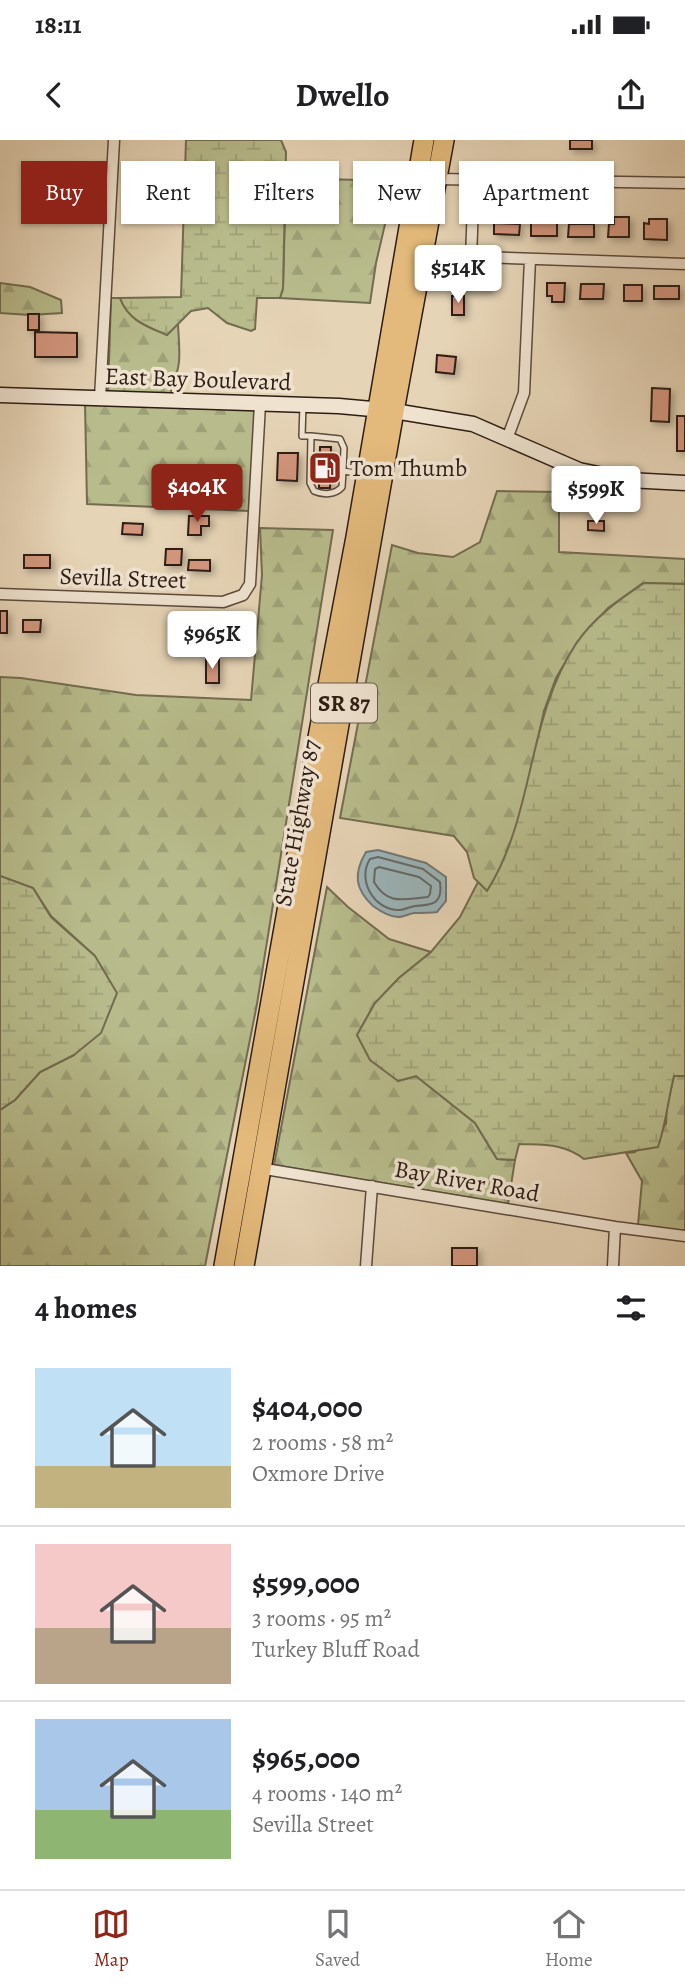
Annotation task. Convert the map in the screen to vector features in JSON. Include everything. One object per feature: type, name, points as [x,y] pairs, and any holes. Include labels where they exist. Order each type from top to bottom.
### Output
[{"type":"highway","name":"SR 87","points":[[224,1266],[251,1165],[316,748],[367,475],[386,410],[424,140]]},
{"type":"highway","name":"State Highway 87","points":[[441,161],[444,140]]},
{"type":"highway","name":"State Highway 87","points":[[244,1266],[251,1165],[386,410],[429,224]]},
{"type":"main road","name":"East Bay Boulevard","points":[[0,395],[386,410],[473,424],[579,470],[628,480],[685,483]]},
{"type":"street","points":[[100,398],[114,140]]},
{"type":"street","points":[[614,182],[685,183]]},
{"type":"street","points":[[471,258],[472,224]]},
{"type":"street","points":[[423,255],[685,264]]},
{"type":"street","points":[[507,439],[524,393],[530,259]]},
{"type":"street","name":"Sevilla Street","points":[[0,594],[223,602],[243,595],[250,584],[260,404]]},
{"type":"street","name":"Bay River Road","points":[[251,1165],[615,1227],[685,1236]]},
{"type":"street","points":[[366,1266],[372,1186]]},
{"type":"street","points":[[613,1266],[615,1227]]},
{"type":"lane","points":[[303,405],[302,436],[311,436],[340,439],[344,448],[342,487],[338,491],[314,491],[310,483],[311,436]]},
{"type":"lane","points":[[343,471],[367,475]]},
{"type":"green space","points":[[186,140],[281,140],[286,152],[286,161],[229,161],[229,224],[284,224],[283,288],[280,298],[257,298],[255,329],[251,331],[227,323],[208,308],[191,311],[167,335],[145,325],[123,306],[120,298],[181,297],[183,224],[215,224],[215,161],[185,161]]},
{"type":"green space","points":[[339,179],[353,180],[353,224],[385,224],[370,303],[280,298],[283,288],[285,224],[339,224]]},
{"type":"green space","points":[[0,283],[30,287],[61,300],[62,313],[0,313]]},
{"type":"green space","points":[[111,298],[120,298],[133,317],[167,335],[178,322],[179,362],[171,382],[171,396],[108,394]]},
{"type":"green space","points":[[85,403],[255,409],[249,511],[87,504]]},
{"type":"green space","points":[[497,491],[559,492],[559,552],[685,559],[685,584],[643,583],[608,608],[577,642],[556,678],[544,711],[520,817],[500,870],[487,891],[474,878],[467,852],[454,836],[340,818],[392,545],[418,553],[453,557],[480,542]]},
{"type":"green space","points":[[260,528],[333,530],[257,1004],[205,1266],[0,1266],[0,1110],[15,1100],[40,1072],[74,1055],[95,956],[51,916],[33,888],[0,876],[0,677],[136,695],[251,700],[262,575]]},
{"type":"green space","points":[[644,583],[685,584],[685,1076],[674,1076],[658,1147],[584,1159],[561,1147],[519,1144],[515,1160],[497,1159],[475,1123],[416,1076],[398,1081],[370,1060],[357,1035],[375,1003],[399,978],[431,952],[460,917],[478,882],[487,891],[503,862],[514,831],[548,704],[560,673],[576,644],[590,626]]},
{"type":"green space","points":[[0,876],[33,888],[51,917],[95,956],[117,993],[101,1033],[74,1055],[40,1072],[15,1100],[0,1110]]},
{"type":"green space","points":[[327,887],[389,939],[431,952],[399,978],[375,1003],[357,1035],[398,1081],[416,1076],[475,1123],[497,1159],[515,1160],[508,1204],[274,1165]]},
{"type":"green space","points":[[674,1076],[685,1076],[685,1231],[638,1225],[642,1181],[626,1153],[635,1152],[666,1124],[667,1105]]},
{"type":"water","points":[[378,850],[426,863],[446,877],[446,901],[437,912],[395,917],[379,910],[367,900],[359,887],[359,867],[366,852]]},
{"type":"building","points":[[570,140],[592,140],[592,149],[570,149]]},
{"type":"building","points":[[614,217],[629,217],[629,237],[608,237],[609,224],[614,224]]},
{"type":"building","points":[[649,219],[667,219],[667,240],[644,239],[644,223],[649,224]]},
{"type":"building","points":[[494,224],[520,224],[519,235],[494,234]]},
{"type":"building","points":[[531,224],[557,224],[557,236],[531,236]]},
{"type":"building","points":[[569,224],[594,224],[594,237],[568,237]]},
{"type":"building","points":[[457,277],[489,277],[489,289],[458,289]]},
{"type":"building","points":[[547,283],[565,283],[564,302],[552,302],[552,296],[547,296]]},
{"type":"building","points":[[581,284],[604,284],[603,299],[580,299]]},
{"type":"building","points":[[624,285],[642,285],[642,301],[624,301]]},
{"type":"building","points":[[654,286],[679,286],[679,299],[654,299]]},
{"type":"building","points":[[452,296],[464,296],[464,315],[452,315]]},
{"type":"building","points":[[28,314],[39,314],[39,330],[28,330]]},
{"type":"building","points":[[35,332],[77,333],[77,357],[35,357]]},
{"type":"building","points":[[437,355],[456,357],[454,374],[436,372]]},
{"type":"building","points":[[652,388],[670,389],[669,422],[651,421]]},
{"type":"building","points":[[677,416],[685,416],[685,451],[677,451]]},
{"type":"building","name":"Tom Thumb","points":[[320,447],[331,447],[330,488],[319,488]]},
{"type":"building","points":[[278,453],[298,453],[297,481],[277,480]]},
{"type":"building","points":[[189,516],[209,516],[209,526],[201,526],[201,535],[188,535]]},
{"type":"building","points":[[588,521],[604,521],[604,531],[588,530]]},
{"type":"building","points":[[123,523],[143,524],[142,535],[122,534]]},
{"type":"building","points":[[166,549],[182,549],[181,565],[165,565]]},
{"type":"building","points":[[24,555],[50,555],[50,568],[24,568]]},
{"type":"building","points":[[189,560],[210,560],[210,571],[188,570]]},
{"type":"building","points":[[0,611],[7,611],[7,633],[0,633]]},
{"type":"building","points":[[23,620],[41,620],[40,632],[23,632]]},
{"type":"building","points":[[206,659],[219,659],[219,683],[206,683]]},
{"type":"building","points":[[452,1248],[477,1248],[477,1266],[452,1266]]},
{"type":"place","name":"Tom Thumb","points":[[325,468]]}]
